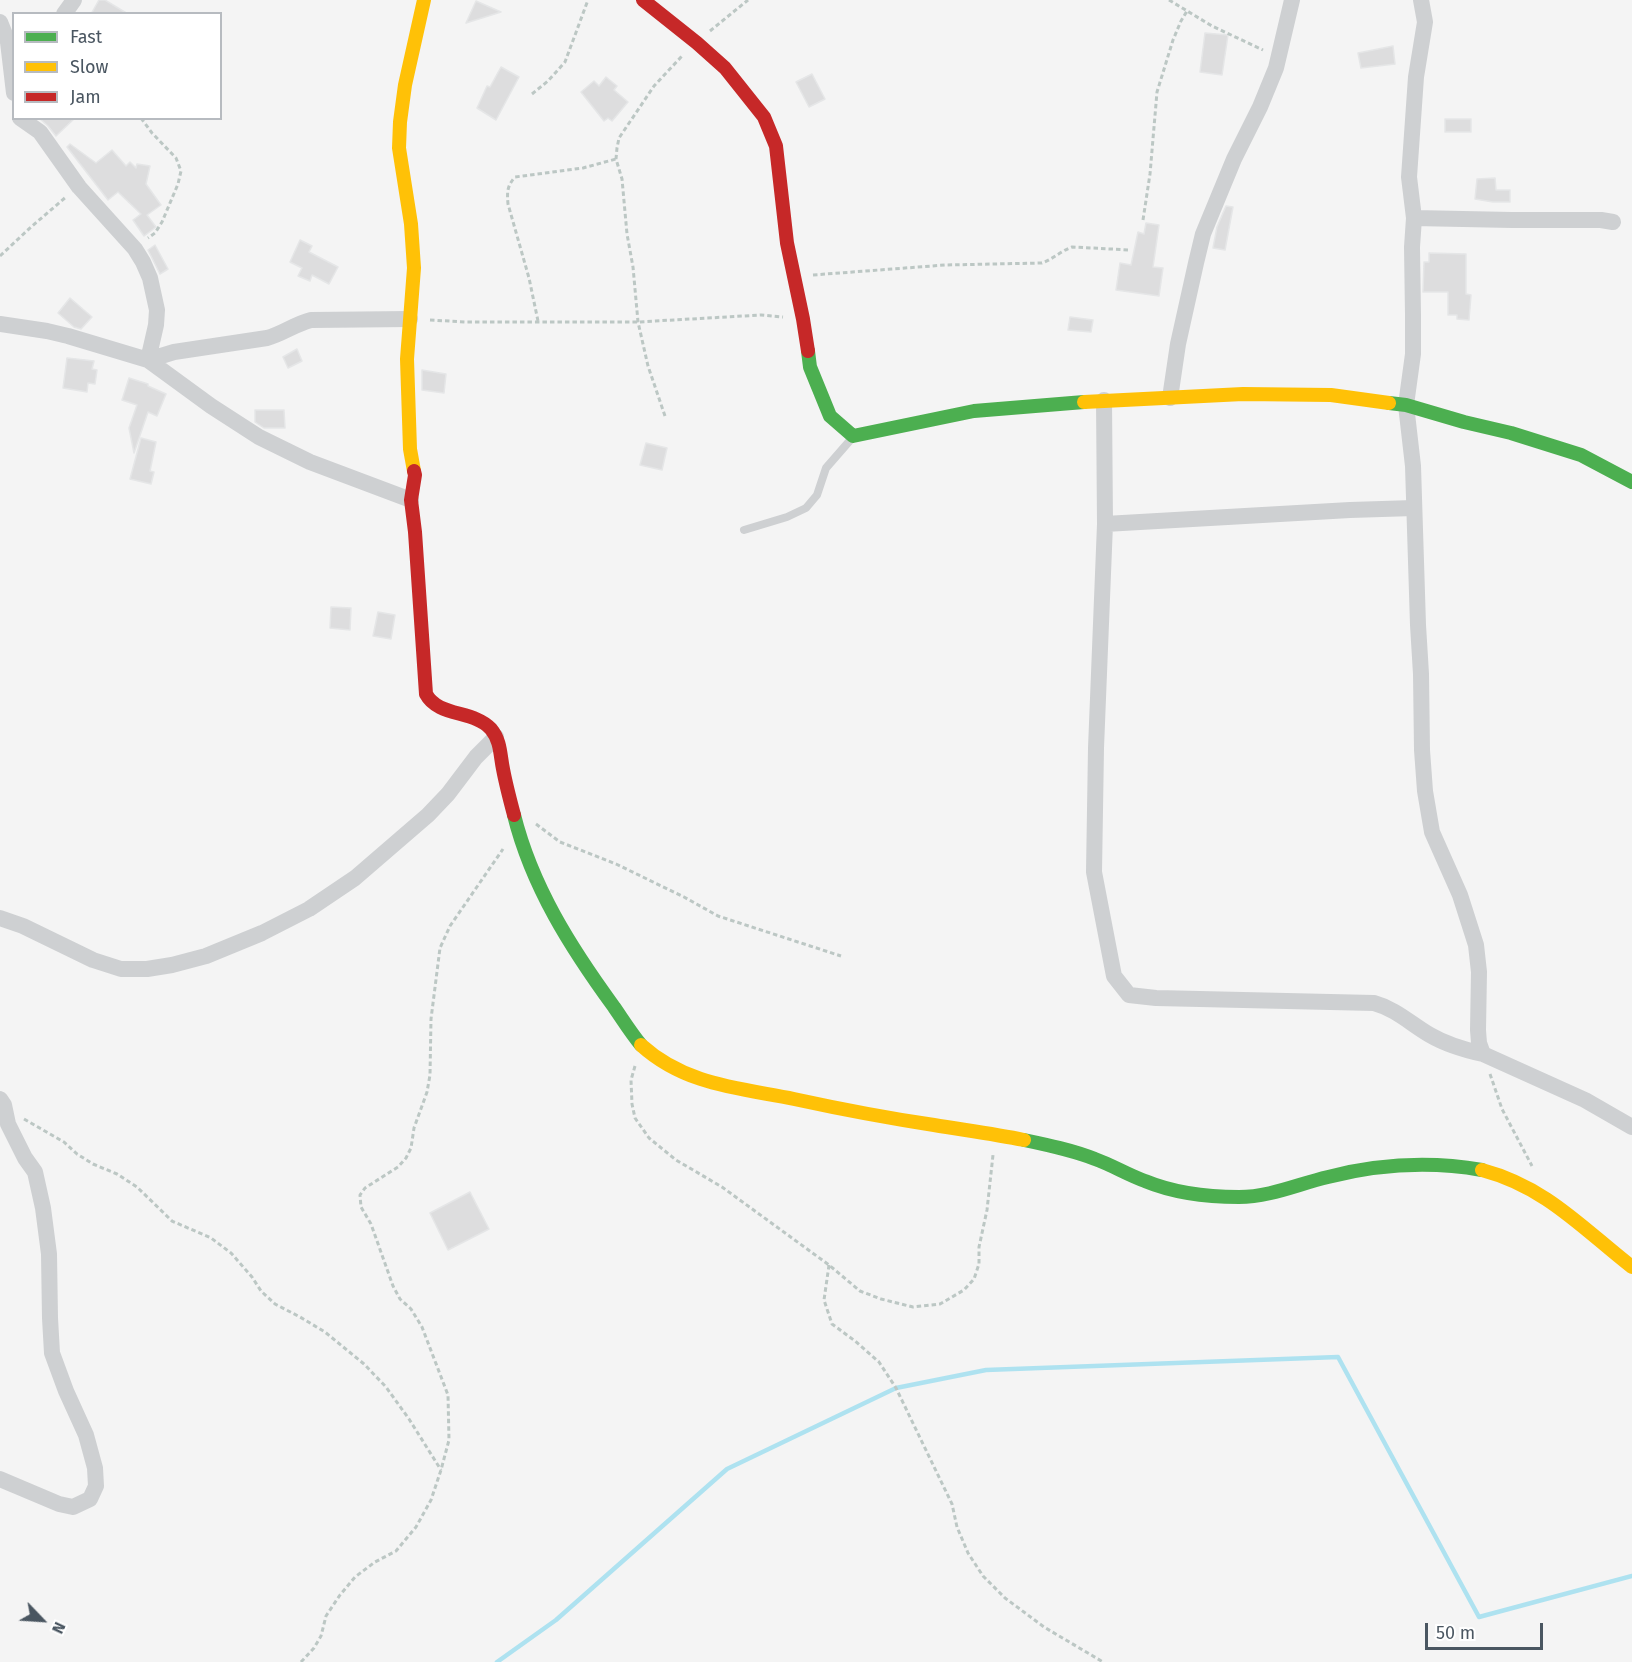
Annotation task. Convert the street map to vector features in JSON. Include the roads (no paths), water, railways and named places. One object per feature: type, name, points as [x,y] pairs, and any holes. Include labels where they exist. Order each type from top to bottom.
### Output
[{"type":"street","points":[[424,0],[405,85],[399,122],[399,148],[411,224],[414,268],[407,359],[408,408],[410,449],[415,475],[411,500],[426,696],[434,704],[472,716],[486,725],[496,737],[507,790],[531,868],[565,936],[642,1046],[667,1067],[704,1081],[869,1115],[1034,1142],[1104,1162],[1158,1186],[1221,1196],[1242,1197],[1269,1194],[1367,1168],[1439,1165],[1482,1170],[1517,1182],[1552,1201],[1632,1267]]},
{"type":"street","points":[[643,0],[697,42],[725,68],[764,117],[776,146],[787,243],[803,319],[810,367],[830,416],[853,436],[974,411],[1104,400],[1307,394],[1362,398],[1406,405],[1511,433],[1581,454],[1632,482]]},
{"type":"street","points":[[1170,398],[1178,344],[1203,234],[1234,159],[1260,107],[1276,68],[1292,0]]},
{"type":"street","points":[[1421,0],[1425,22],[1416,77],[1409,177],[1414,218],[1413,354],[1406,405],[1413,466],[1425,791],[1432,832],[1460,895],[1476,945],[1479,972],[1478,1030],[1479,1043],[1484,1055]]},
{"type":"street","points":[[0,22],[8,42],[12,76]]},
{"type":"street","points":[[23,120],[40,132],[79,187],[135,249],[143,262],[150,278],[157,310],[148,360]]},
{"type":"street","points":[[1414,218],[1613,222]]},
{"type":"street","points":[[148,360],[174,352],[267,339],[299,323],[311,320],[410,320]]},
{"type":"street","points":[[0,324],[68,336],[148,360],[211,406],[259,437],[310,462],[411,500]]},
{"type":"street","points":[[1104,400],[1104,524],[1094,872],[1114,976],[1129,995],[1156,998],[1374,1003],[1386,1006],[1432,1037],[1458,1048],[1484,1055],[1585,1100],[1632,1127]]},
{"type":"street","points":[[1104,524],[1414,508]]},
{"type":"street","points":[[0,918],[23,926],[93,960],[121,969],[147,969],[206,956],[262,933],[309,909],[355,878],[428,815],[448,794],[476,757],[496,737]]},
{"type":"street","points":[[0,1479],[60,1504],[73,1507],[90,1499],[96,1486],[95,1468],[86,1435],[52,1353],[49,1254],[43,1208],[34,1172],[8,1124],[2,1102]]},
{"type":"lane","points":[[744,530],[787,517],[806,508],[817,495],[826,468],[853,436]]},
{"type":"waterway","points":[[497,1662],[556,1620],[727,1469],[896,1388],[986,1370],[1338,1357],[1479,1617],[1632,1576]]}]
